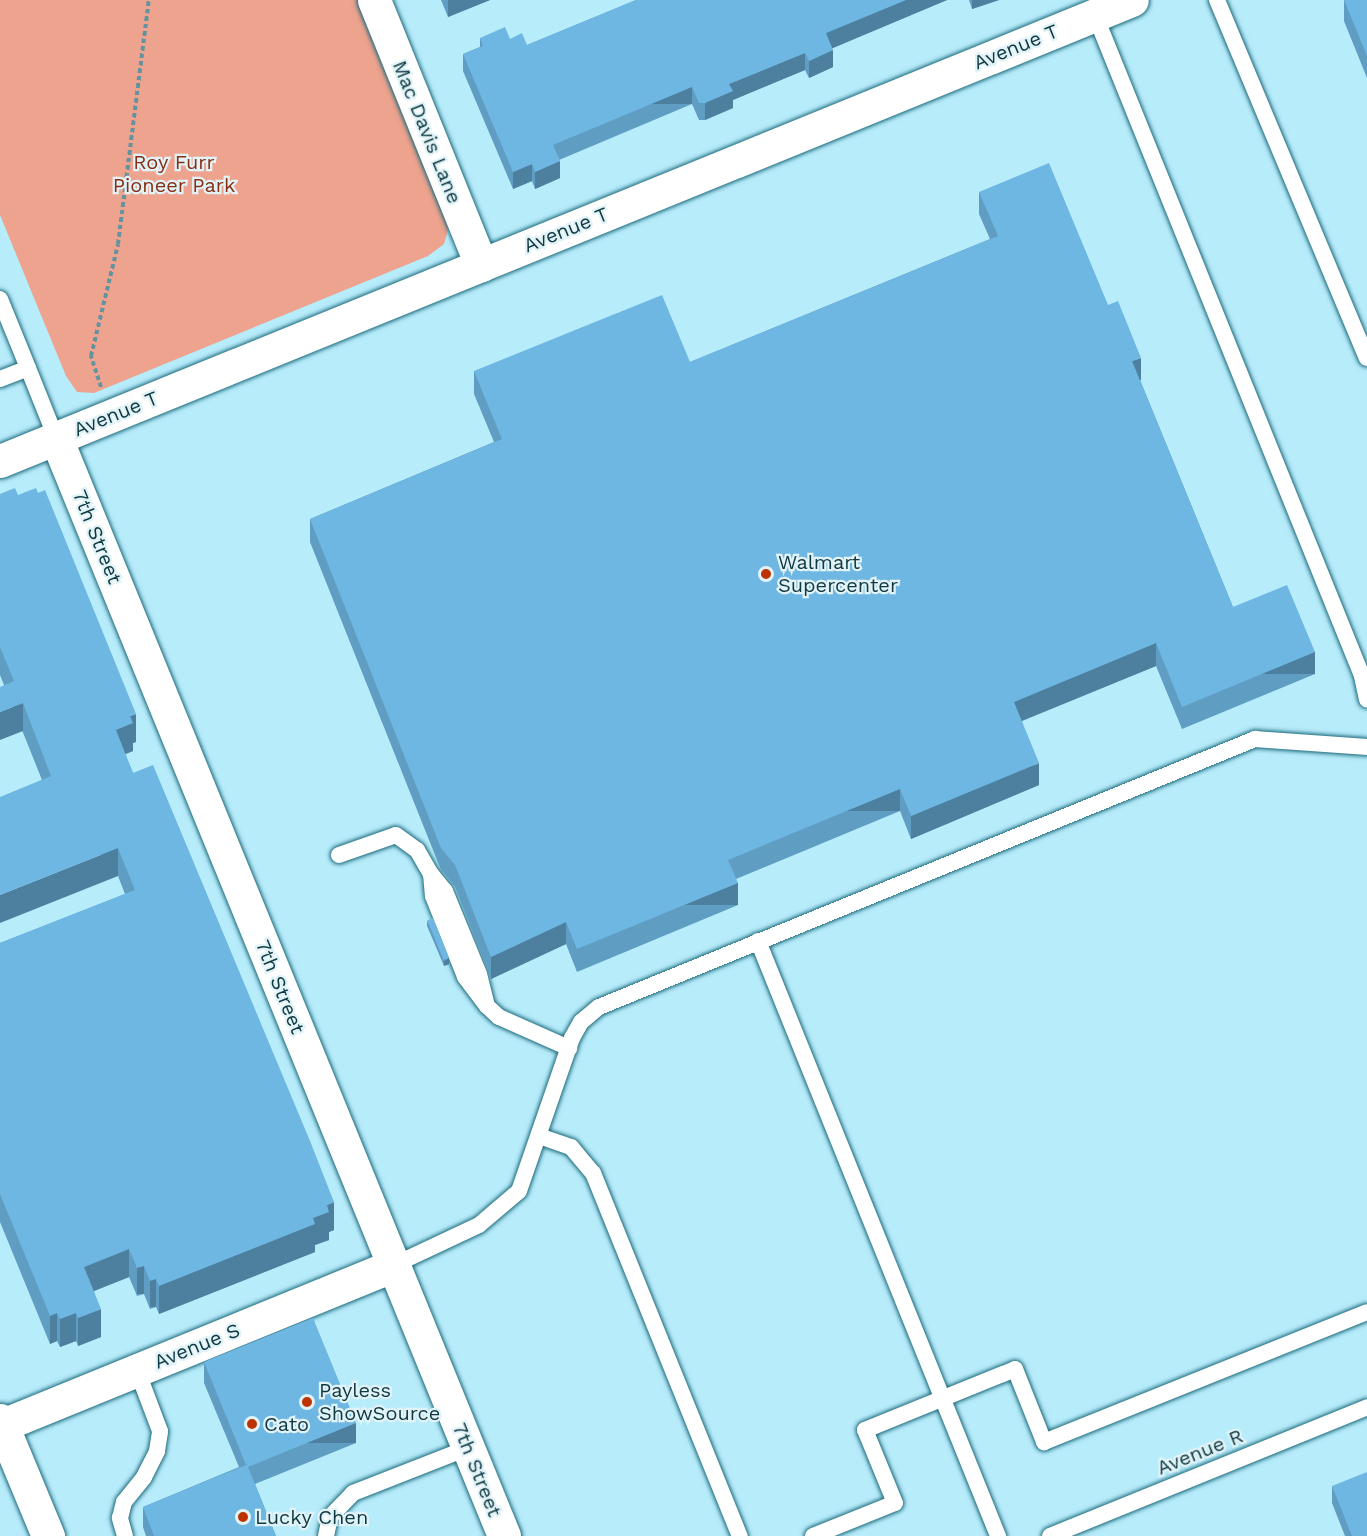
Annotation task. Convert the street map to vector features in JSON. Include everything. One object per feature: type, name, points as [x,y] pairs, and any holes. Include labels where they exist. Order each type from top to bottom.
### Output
[{"type":"street","name":"Mac Davis Lane","points":[[374,0],[481,265]]},
{"type":"street","name":"Avenue T","points":[[0,461],[1132,0]]},
{"type":"street","name":"7th Street","points":[[56,438],[504,1536]]},
{"type":"street","name":"Avenue S","points":[[1,1424],[394,1265]]},
{"type":"street","points":[[1,1424],[48,1536]]},
{"type":"lane","points":[[1217,0],[1367,358]]},
{"type":"lane","points":[[1095,15],[1362,676],[1367,699]]},
{"type":"lane","points":[[0,299],[56,438]]},
{"type":"lane","points":[[0,379],[28,368]]},
{"type":"lane","points":[[394,1265],[495,1215],[519,1191],[568,1048],[581,1022],[599,1007],[1255,739],[1367,747]]},
{"type":"lane","points":[[339,855],[396,835],[417,850],[431,874],[433,896],[465,976],[487,1006],[499,1017],[568,1048]]},
{"type":"lane","points":[[758,941],[998,1536]]},
{"type":"lane","points":[[538,1136],[571,1147],[593,1173],[740,1536]]},
{"type":"lane","points":[[813,1536],[895,1503],[865,1430],[1015,1369],[1044,1442],[1367,1312]]},
{"type":"lane","points":[[125,1536],[120,1518],[124,1502],[144,1477],[157,1451],[160,1431],[137,1370]]},
{"type":"lane","name":"Avenue R","points":[[1050,1536],[1367,1407]]},
{"type":"lane","points":[[326,1536],[330,1517],[353,1493],[468,1448]]},
{"type":"path","points":[[110,416],[91,356],[118,244],[149,0]]},
{"type":"green space","name":"Roy Furr Pioneer Park","points":[[0,0],[358,0],[445,214],[448,230],[444,244],[428,256],[94,393],[77,392],[66,376],[0,215]]},
{"type":"building","points":[[636,0],[906,0],[826,33],[833,50],[809,61],[805,53],[729,84],[733,91],[705,103],[699,103],[692,87],[553,145],[560,161],[535,172],[532,164],[513,172],[463,54],[483,46],[480,38],[505,27],[510,39],[522,33],[527,45]]},
{"type":"building","points":[[1344,0],[1367,0],[1367,56]]},
{"type":"building","name":"Walmart Supercenter","points":[[1049,163],[1108,305],[1118,301],[1141,358],[1132,361],[1233,607],[1287,585],[1315,652],[1182,707],[1156,643],[1014,702],[1039,763],[911,816],[900,789],[728,860],[738,883],[577,949],[566,922],[491,957],[455,865],[441,848],[310,519],[502,439],[474,371],[662,295],[690,362],[998,236],[979,192]]},
{"type":"building","points":[[15,488],[18,495],[36,488],[38,493],[45,490],[136,714],[130,716],[133,723],[116,730],[133,773],[153,765],[334,1202],[327,1205],[329,1212],[313,1218],[315,1224],[159,1286],[156,1279],[150,1281],[144,1266],[137,1268],[129,1249],[84,1267],[101,1309],[78,1318],[76,1313],[60,1319],[57,1313],[50,1316],[0,1194],[0,943],[135,890],[118,848],[0,895],[0,797],[51,776],[23,703],[0,712],[0,687],[14,681],[0,647],[0,494]]},
{"type":"building","points":[[433,918],[449,958],[444,960],[427,920]]},
{"type":"building","points":[[313,1318],[356,1423],[248,1467],[276,1536],[154,1536],[143,1507],[246,1465],[204,1362]]},
{"type":"building","points":[[1367,1472],[1367,1536],[1352,1536],[1332,1486]]},
{"type":"place","name":"Walmart Supercenter","points":[[766,574]]},
{"type":"place","name":"Payless ShowSource","points":[[307,1402]]},
{"type":"place","name":"Cato","points":[[252,1424]]},
{"type":"place","name":"Lucky Chen","points":[[243,1517]]}]
